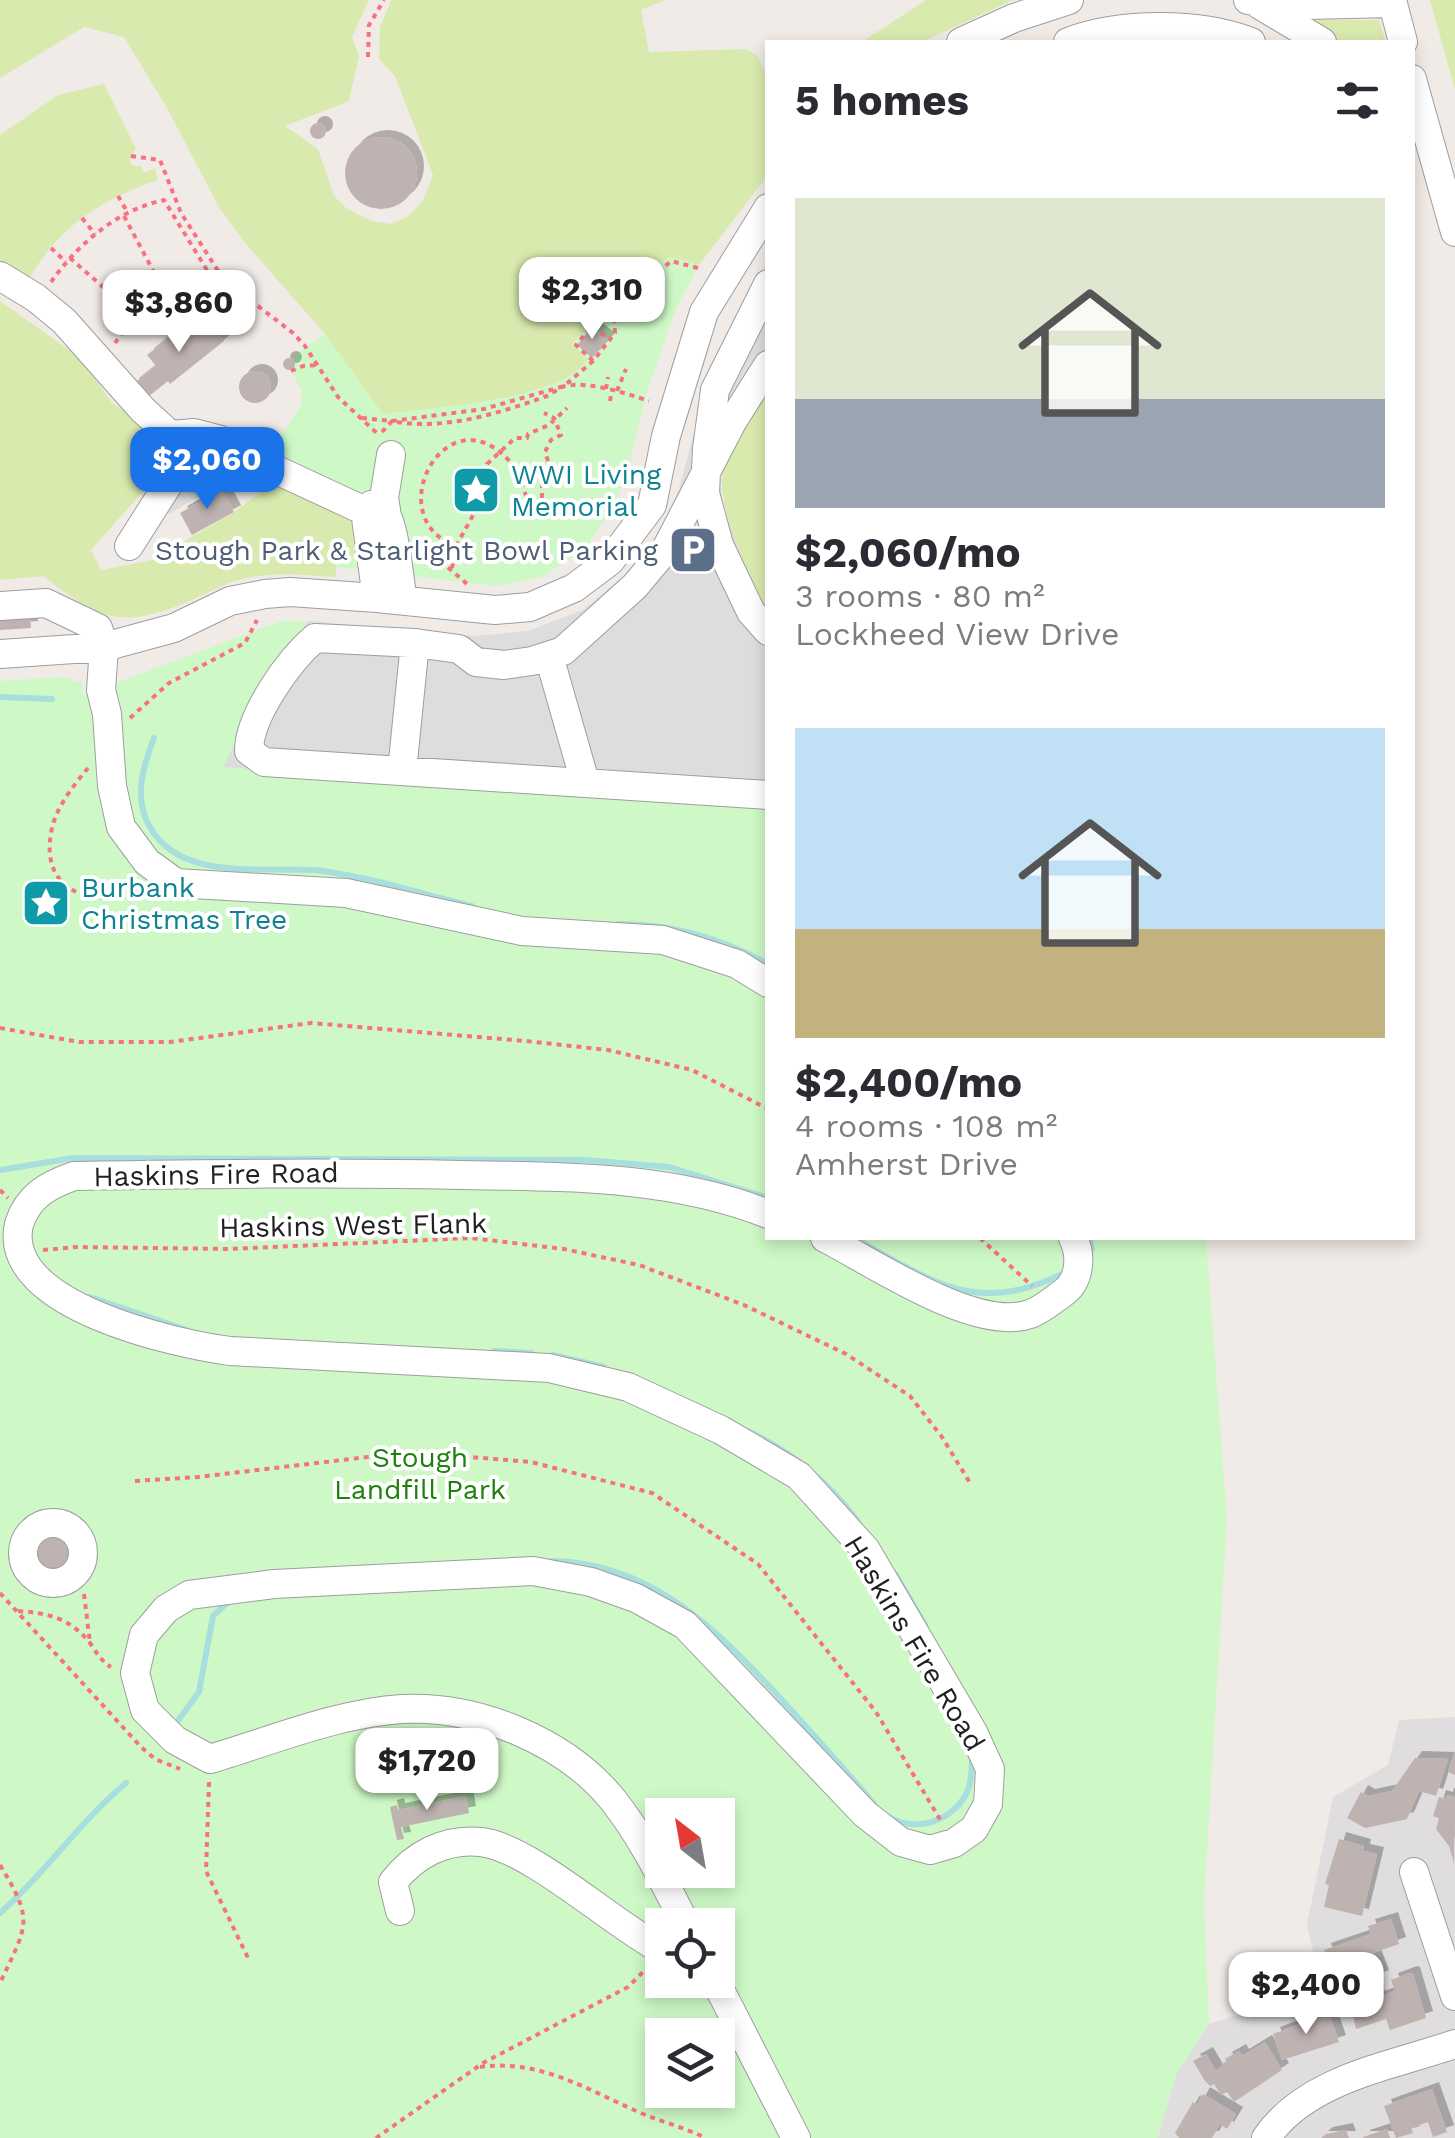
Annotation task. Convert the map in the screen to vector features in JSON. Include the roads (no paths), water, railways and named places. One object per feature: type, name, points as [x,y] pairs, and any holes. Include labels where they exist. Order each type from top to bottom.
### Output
[{"type":"street","points":[[965,40],[1014,18],[1071,0],[1077,40]]},
{"type":"street","points":[[1256,1],[1306,5],[1392,1],[1402,40]]},
{"type":"street","points":[[1256,1],[1319,40]]},
{"type":"street","points":[[1082,40],[1134,30],[1187,28],[1227,33],[1246,40]]},
{"type":"street","points":[[1415,102],[1455,232]]},
{"type":"street","points":[[0,654],[104,647],[174,628],[230,602],[265,594],[330,594],[494,610],[548,602],[574,588],[610,561],[652,505],[666,436],[704,312],[765,216]]},
{"type":"street","points":[[0,276],[53,311],[143,410],[172,436],[181,464],[128,546]]},
{"type":"street","points":[[765,290],[715,390],[705,493],[719,545],[751,612],[765,628]]},
{"type":"street","points":[[765,370],[666,549],[635,586],[563,652],[504,665],[476,662],[459,649],[315,638],[295,655],[249,733],[249,751],[264,762],[765,795]]},
{"type":"street","points":[[172,436],[194,432],[220,440],[255,460],[376,510]]},
{"type":"street","points":[[386,446],[384,498],[376,510],[390,599]]},
{"type":"street","points":[[652,505],[681,522]]},
{"type":"street","points":[[330,594],[330,637]]},
{"type":"street","points":[[0,606],[46,603],[98,628],[104,647],[102,690],[112,786],[121,828],[147,862],[176,882],[346,893],[522,932],[663,940],[737,964],[765,981]]},
{"type":"street","points":[[402,770],[415,643]]},
{"type":"street","points":[[548,656],[585,782]]},
{"type":"street","name":"Haskins Fire Road","points":[[677,1908],[637,1833],[611,1798],[582,1768],[540,1742],[471,1715],[402,1709],[340,1721],[210,1759],[175,1740],[145,1710],[134,1673],[144,1635],[166,1609],[188,1595],[274,1584],[534,1571],[591,1582],[636,1598],[685,1626],[718,1656],[865,1814],[900,1842],[930,1850],[954,1842],[974,1829],[988,1804],[990,1769],[973,1732],[866,1550],[799,1476],[722,1430],[628,1387],[548,1368],[230,1352],[129,1329],[59,1299],[38,1284],[18,1252],[16,1232],[23,1211],[38,1192],[74,1176],[334,1172],[616,1178],[730,1199],[765,1213]]},
{"type":"street","points":[[829,1240],[960,1309],[994,1317],[1030,1314],[1071,1287],[1079,1265],[1074,1240]]},
{"type":"street","points":[[400,1911],[393,1882],[410,1860],[443,1846],[481,1842],[512,1852],[645,1947]]},
{"type":"street","points":[[1414,1872],[1455,1996]]},
{"type":"street","points":[[724,1998],[796,2138]]},
{"type":"street","points":[[1266,2138],[1279,2120],[1321,2089],[1455,2044]]},
{"type":"waterway","points":[[0,697],[52,699]]},
{"type":"waterway","points":[[154,738],[143,772],[142,805],[150,827],[164,845],[183,857],[227,868],[341,874],[472,906]]},
{"type":"waterway","points":[[618,924],[696,934],[765,963]]},
{"type":"waterway","points":[[0,1170],[73,1158],[585,1160],[669,1167],[765,1197]]},
{"type":"waterway","points":[[858,1240],[933,1280],[981,1293],[1036,1285],[1068,1271]]},
{"type":"waterway","points":[[1087,1259],[1092,1249],[1090,1240]]},
{"type":"waterway","points":[[90,1297],[187,1330]]},
{"type":"waterway","points":[[494,1351],[531,1353]]},
{"type":"waterway","points":[[553,1355],[604,1367]]},
{"type":"waterway","points":[[748,1431],[808,1469],[857,1520]]},
{"type":"waterway","points":[[551,1561],[587,1564],[621,1573],[680,1605],[758,1674],[874,1804]]},
{"type":"waterway","points":[[896,1575],[925,1625]]},
{"type":"waterway","points":[[177,1722],[199,1692],[213,1616],[230,1600]]},
{"type":"waterway","points":[[891,1818],[914,1824],[947,1815],[969,1787],[972,1755]]},
{"type":"waterway","points":[[0,1913],[126,1783]]},
{"type":"place","name":"WWI Living Memorial","points":[[476,490]]},
{"type":"place","name":"Stough Park & Starlight Bowl Parking","points":[[693,550]]},
{"type":"place","name":"Burbank Christmas Tree","points":[[46,903]]},
{"type":"park label","name":"Stough Landfill Park","points":[[420,1473]]}]
